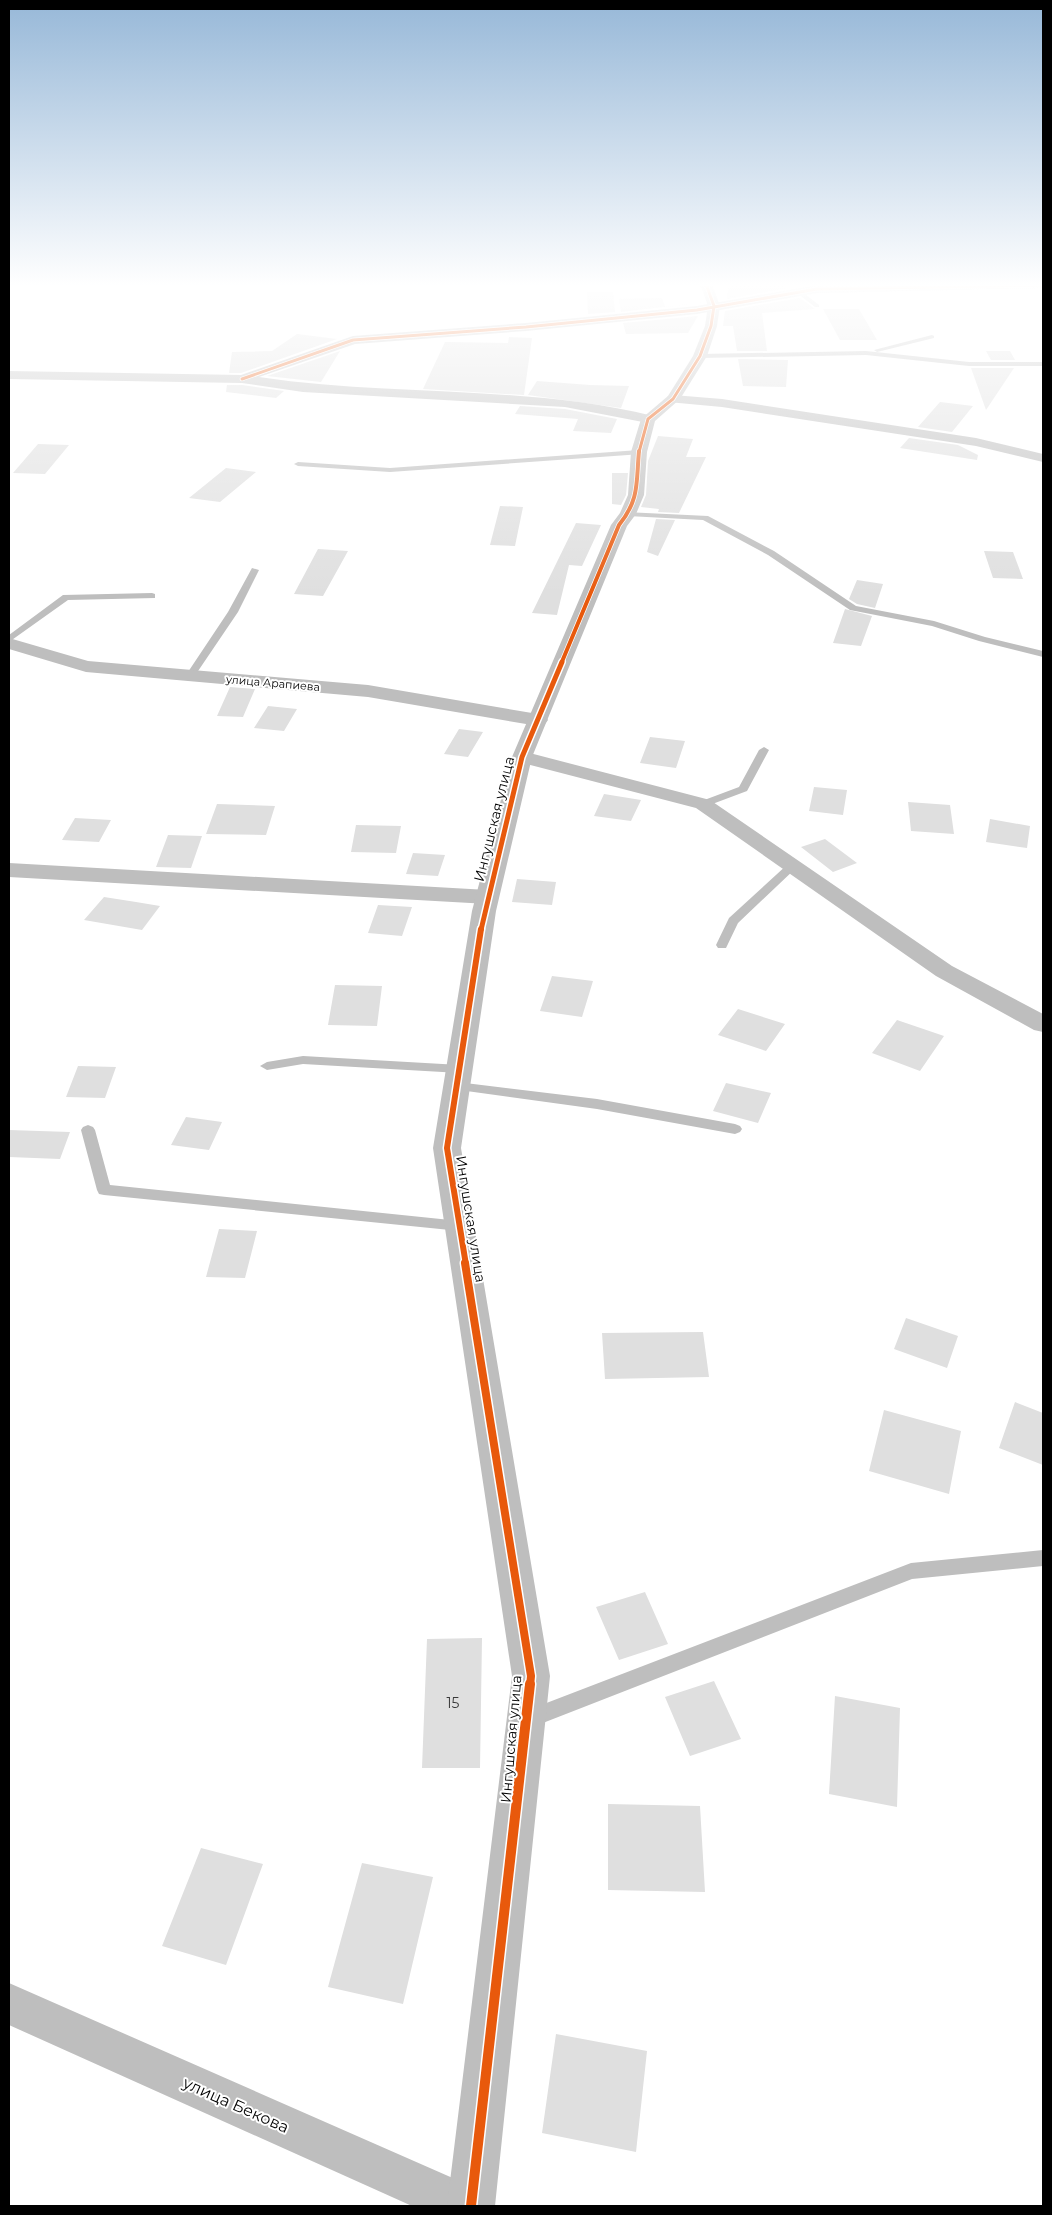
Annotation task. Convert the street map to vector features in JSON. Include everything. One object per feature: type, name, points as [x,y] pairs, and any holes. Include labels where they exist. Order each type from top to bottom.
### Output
[{"type":"street","points":[[299,387],[565,403],[648,419],[673,399],[680,387]]},
{"type":"street","points":[[673,399],[722,403],[976,442],[1043,458]]},
{"type":"street","name":"Ингушская улица","points":[[472,2206],[531,1676],[447,1148],[488,898],[522,757],[619,524],[628,514],[636,495],[639,452],[648,419]]},
{"type":"street","name":"улица Арапиева","points":[[9,643],[86,666],[368,691],[538,720]]},
{"type":"street","points":[[522,757],[703,804],[944,971],[1043,1024]]},
{"type":"street","points":[[9,870],[298,885],[488,898]]},
{"type":"street","name":"улица Бекова","points":[[9,2004],[464,2206]]},
{"type":"lane","points":[[298,464],[390,470],[639,452]]},
{"type":"lane","points":[[628,514],[705,518],[771,553],[853,608],[934,624],[982,639],[1043,654]]},
{"type":"lane","points":[[191,676],[233,612],[255,570]]},
{"type":"lane","points":[[9,639],[66,597],[152,596]]},
{"type":"lane","points":[[703,804],[743,789],[764,750]]},
{"type":"lane","points":[[722,945],[733,921],[792,866]]},
{"type":"lane","points":[[267,1066],[304,1060],[458,1077],[735,1129]]},
{"type":"lane","points":[[88,1130],[104,1190],[460,1226]]},
{"type":"lane","points":[[527,1720],[911,1571],[1043,1558]]},
{"type":"building","points":[[227,387],[259,387],[284,391],[276,398],[226,392]]},
{"type":"building","points":[[424,387],[525,387],[524,395],[423,389]]},
{"type":"building","points":[[533,387],[629,387],[621,408],[528,395]]},
{"type":"building","points":[[978,387],[1001,387],[986,410]]},
{"type":"building","points":[[940,402],[973,406],[952,432],[918,427]]},
{"type":"building","points":[[520,406],[565,409],[617,419],[611,433],[573,431],[578,419],[515,414]]},
{"type":"building","points":[[658,436],[693,439],[686,457],[706,457],[679,513],[658,512],[659,509],[641,507],[646,495],[648,461]]},
{"type":"building","points":[[909,438],[958,445],[978,455],[977,460],[900,448]]},
{"type":"building","points":[[38,444],[69,445],[45,474],[13,473]]},
{"type":"building","points":[[226,468],[256,472],[220,502],[189,498]]},
{"type":"building","points":[[612,473],[628,473],[626,495],[621,505],[612,504]]},
{"type":"building","points":[[500,506],[523,507],[515,546],[490,545]]},
{"type":"building","points":[[656,519],[675,520],[658,556],[647,552]]},
{"type":"building","points":[[576,523],[601,525],[582,566],[569,565],[557,615],[532,613]]},
{"type":"building","points":[[318,549],[348,551],[323,596],[294,594]]},
{"type":"building","points":[[984,551],[1013,552],[1023,579],[993,578]]},
{"type":"building","points":[[857,580],[883,584],[875,608],[857,604],[849,599]]},
{"type":"building","points":[[845,609],[872,616],[861,646],[833,643]]},
{"type":"building","points":[[230,687],[255,689],[243,717],[217,716]]},
{"type":"building","points":[[268,706],[297,709],[284,731],[254,728]]},
{"type":"building","points":[[459,729],[483,732],[468,757],[444,754]]},
{"type":"building","points":[[650,737],[685,741],[676,768],[640,763]]},
{"type":"building","points":[[814,787],[847,790],[843,815],[809,811]]},
{"type":"building","points":[[604,794],[641,800],[631,821],[594,816]]},
{"type":"building","points":[[908,802],[950,805],[954,834],[911,831]]},
{"type":"building","points":[[217,804],[275,806],[266,835],[206,834]]},
{"type":"building","points":[[75,818],[111,820],[99,842],[62,840]]},
{"type":"building","points":[[990,819],[1030,826],[1027,848],[986,842]]},
{"type":"building","points":[[356,825],[401,826],[396,853],[351,852]]},
{"type":"building","points":[[168,835],[202,836],[191,868],[156,867]]},
{"type":"building","points":[[825,839],[857,863],[833,872],[801,847]]},
{"type":"building","points":[[413,853],[445,855],[438,876],[406,874]]},
{"type":"building","points":[[517,879],[556,882],[552,905],[512,902]]},
{"type":"building","points":[[104,897],[160,906],[142,930],[84,920]]},
{"type":"building","points":[[378,905],[412,907],[402,936],[368,933]]},
{"type":"building","points":[[552,976],[593,981],[582,1017],[540,1011]]},
{"type":"building","points":[[335,985],[382,986],[377,1026],[328,1025]]},
{"type":"building","points":[[738,1009],[785,1024],[766,1051],[718,1035]]},
{"type":"building","points":[[897,1020],[944,1036],[920,1071],[872,1053]]},
{"type":"building","points":[[78,1066],[116,1067],[105,1098],[66,1097]]},
{"type":"building","points":[[726,1083],[771,1093],[758,1123],[713,1111]]},
{"type":"building","points":[[186,1117],[222,1122],[209,1150],[171,1145]]},
{"type":"building","points":[[9,1130],[70,1132],[60,1159],[9,1157]]},
{"type":"building","points":[[219,1229],[257,1231],[245,1278],[206,1277]]},
{"type":"building","points":[[906,1318],[958,1336],[947,1368],[894,1349]]},
{"type":"building","points":[[703,1332],[709,1377],[605,1379],[602,1333]]},
{"type":"building","points":[[1015,1402],[1043,1413],[1043,1465],[999,1448]]},
{"type":"building","points":[[884,1410],[961,1431],[949,1494],[869,1471]]},
{"type":"building","points":[[645,1592],[668,1644],[619,1660],[596,1607]]},
{"type":"building","points":[[482,1638],[480,1768],[422,1768],[427,1639]]},
{"type":"building","points":[[714,1681],[741,1739],[690,1756],[665,1697]]},
{"type":"building","points":[[835,1696],[900,1708],[897,1807],[829,1794]]},
{"type":"building","points":[[608,1804],[700,1806],[705,1892],[608,1890]]},
{"type":"building","points":[[201,1848],[263,1864],[226,1965],[162,1946]]},
{"type":"building","points":[[362,1863],[433,1877],[403,2004],[328,1987]]},
{"type":"building","points":[[556,2034],[647,2051],[636,2152],[542,2133]]},
{"type":"cycle path","points":[[471,2206],[531,1676],[447,1148],[484,911],[522,757],[619,525],[628,514],[636,495],[639,452],[648,419],[673,399],[680,387]]}]
